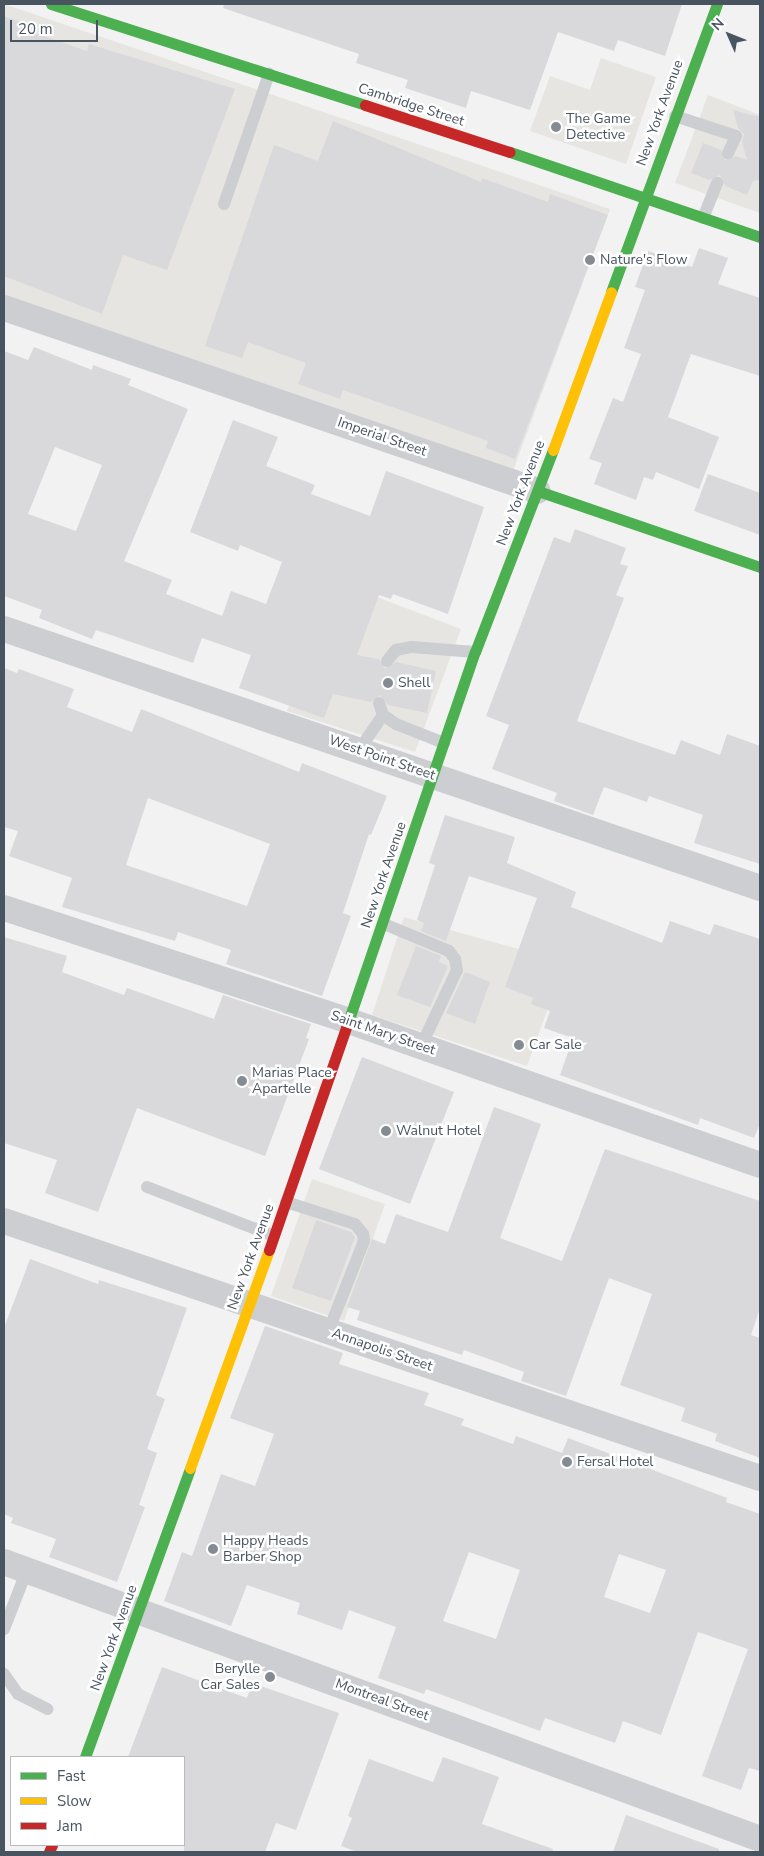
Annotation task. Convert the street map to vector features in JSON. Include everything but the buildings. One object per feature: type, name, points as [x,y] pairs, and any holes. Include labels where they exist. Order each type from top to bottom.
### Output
[{"type":"street","name":"Cambridge Street","points":[[51,4],[646,196],[760,237]]},
{"type":"street","name":"New York Avenue","points":[[85,1756],[141,1611],[286,1202],[384,924],[475,652],[538,491],[717,4]]},
{"type":"street","name":"Imperial Street","points":[[4,308],[121,340],[538,491],[760,566]]},
{"type":"street","name":"West Point Street","points":[[4,629],[760,888]]},
{"type":"street","name":"Saint Mary Street","points":[[4,908],[349,1021],[760,1165]]},
{"type":"street","name":"Annapolis Street","points":[[4,1221],[249,1306],[760,1478]]},
{"type":"street","name":"Montreal Street","points":[[15,1566],[760,1839]]},
{"type":"lane","points":[[224,204],[269,74]]},
{"type":"lane","points":[[675,116],[736,136],[728,153]]},
{"type":"lane","points":[[703,218],[717,183]]},
{"type":"lane","points":[[387,661],[396,650],[412,646],[475,652]]},
{"type":"lane","points":[[359,750],[381,709],[396,724],[444,743]]},
{"type":"lane","points":[[384,924],[449,951],[455,959],[457,970],[421,1046]]},
{"type":"lane","points":[[147,1187],[274,1236]]},
{"type":"lane","points":[[286,1202],[355,1224],[363,1234],[364,1241],[328,1332]]},
{"type":"lane","points":[[4,1629],[15,1566]]},
{"type":"lane","points":[[4,1674],[18,1694],[47,1708]]},
{"type":"shaded area","points":[[4,4],[610,209],[513,471],[4,297]]},
{"type":"shaded area","points":[[601,58],[656,77],[626,164],[530,131],[550,76],[590,90]]},
{"type":"shaded area","points":[[708,95],[760,115],[760,213],[675,183]]},
{"type":"shaded area","points":[[340,583],[461,629],[415,752],[287,711]]},
{"type":"shaded area","points":[[404,917],[565,962],[527,1066],[372,1015]]},
{"type":"shaded area","points":[[312,1179],[385,1204],[344,1321],[271,1296]]},
{"type":"traffic: fast","points":[[51,4],[365,105]]},
{"type":"traffic: fast","points":[[611,292],[717,4]]},
{"type":"traffic: fast","points":[[510,152],[760,237]]},
{"type":"traffic: fast","points":[[348,1022],[475,652],[553,450]]},
{"type":"traffic: fast","points":[[538,491],[760,567]]},
{"type":"traffic: fast","points":[[85,1756],[190,1468]]},
{"type":"traffic: slow","points":[[553,450],[611,292]]},
{"type":"traffic: slow","points":[[190,1468],[269,1250]]},
{"type":"traffic: jam","points":[[365,105],[510,152]]},
{"type":"traffic: jam","points":[[269,1250],[348,1022]]},
{"type":"traffic: jam","points":[[49,1852],[52,1846]]},
{"type":"place","name":"The Game Detective","points":[[556,127]]},
{"type":"place","name":"Nature's Flow","points":[[590,260]]},
{"type":"place","name":"Shell","points":[[388,683]]},
{"type":"place","name":"Car Sale","points":[[519,1045]]},
{"type":"place","name":"Marias Place Apartelle","points":[[242,1081]]},
{"type":"place","name":"Walnut Hotel","points":[[386,1131]]},
{"type":"place","name":"Fersal Hotel","points":[[567,1462]]},
{"type":"place","name":"Happy Heads Barber Shop","points":[[213,1549]]},
{"type":"place","name":"Berylle Car Sales","points":[[270,1677]]}]
